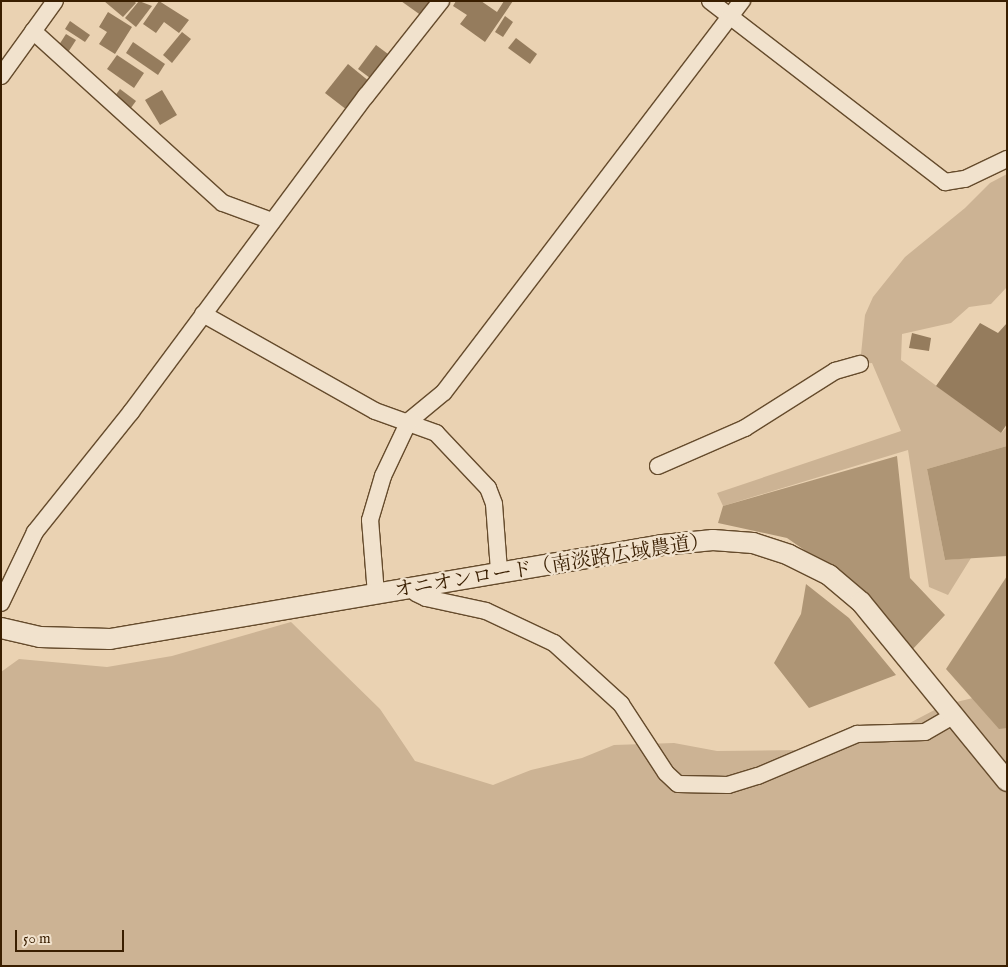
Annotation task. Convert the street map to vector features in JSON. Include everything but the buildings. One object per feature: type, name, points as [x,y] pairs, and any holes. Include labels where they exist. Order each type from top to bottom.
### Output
[{"type":"street","points":[[1,76],[55,1]]},
{"type":"street","points":[[1,603],[35,532],[131,412],[272,221],[442,1]]},
{"type":"street","points":[[710,1],[945,182],[965,179],[1007,159]]},
{"type":"street","points":[[376,594],[370,520],[383,476],[409,421],[444,392],[731,18],[742,1]]},
{"type":"street","points":[[33,31],[223,203],[272,221]]},
{"type":"street","points":[[203,314],[375,411],[409,421],[436,434],[488,488],[494,504],[499,571]]},
{"type":"street","points":[[658,466],[745,428],[835,371],[860,364]]},
{"type":"street","name":"オニオンロード（南淡路広域農道）","points":[[1,628],[40,637],[110,639],[499,571],[663,545],[713,540],[753,543],[789,555],[829,575],[861,602],[1007,781]]},
{"type":"street","points":[[414,587],[416,594],[426,598],[486,611],[554,643],[621,704],[666,773],[678,784],[728,785],[758,776],[857,734],[925,732],[954,715]]},
{"type":"shaded area","points":[[1007,174],[1007,287],[991,304],[969,307],[951,323],[902,334],[901,360],[1001,433],[1007,427],[1007,446],[927,469],[945,560],[971,558],[948,595],[929,587],[908,450],[723,506],[717,493],[901,431],[872,363],[860,364],[865,315],[873,297],[905,257],[965,208],[990,183]]},
{"type":"shaded area","points":[[1007,446],[1007,556],[945,560],[927,469]]},
{"type":"shaded area","points":[[897,456],[910,578],[945,615],[911,651],[869,595],[787,538],[718,523],[723,506]]},
{"type":"shaded area","points":[[1007,576],[1007,728],[999,729],[946,669]]},
{"type":"shaded area","points":[[806,584],[849,618],[896,675],[809,708],[774,663],[801,614]]},
{"type":"shaded area","points":[[291,622],[380,709],[415,761],[493,785],[531,770],[582,758],[614,745],[674,743],[717,751],[800,750],[902,727],[944,705],[973,698],[1007,710],[1007,966],[1,966],[1,672],[19,659],[107,667],[172,656]]}]
